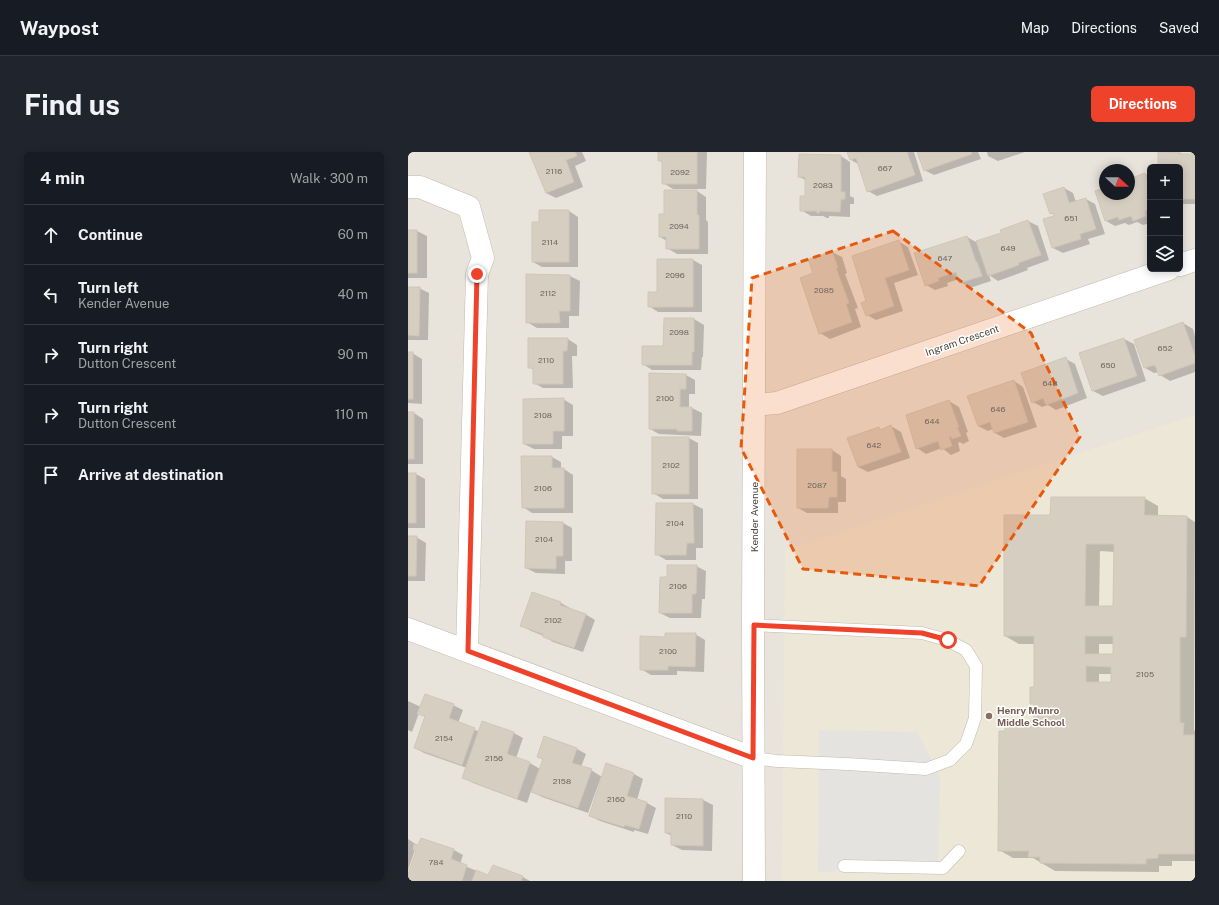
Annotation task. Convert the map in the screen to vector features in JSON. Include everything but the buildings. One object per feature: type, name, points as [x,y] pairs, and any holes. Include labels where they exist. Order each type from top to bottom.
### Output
[{"type":"street","name":"Kender Avenue","points":[[754,881],[755,152]]},
{"type":"street","points":[[408,187],[420,187],[469,207],[483,258],[477,274],[468,651]]},
{"type":"street","points":[[1183,264],[1195,260]]},
{"type":"street","name":"Ingram Crescent","points":[[754,405],[777,403],[1160,272]]},
{"type":"street","points":[[408,629],[753,758]]},
{"type":"lane","points":[[753,758],[926,769],[950,760],[966,744],[976,718],[976,666],[966,650],[948,640],[922,633],[754,625]]},
{"type":"lane","points":[[844,866],[943,868],[959,851]]},
{"type":"highlighted area","points":[[893,231],[1031,333],[1080,437],[979,586],[803,569],[741,448],[752,278]]},
{"type":"shaded area","points":[[408,152],[1195,152],[1195,881],[408,881]]},
{"type":"shaded area","name":"Henry Munro Middle School","points":[[1195,415],[1195,881],[782,881],[785,550]]},
{"type":"shaded area","points":[[819,730],[917,732],[940,777],[938,861],[854,861],[833,872],[818,872]]},
{"type":"place","name":"Henry Munro Middle School","points":[[989,716]]},
{"type":"route","points":[[477,274],[468,651],[753,758],[754,625],[922,633],[948,640]]}]
